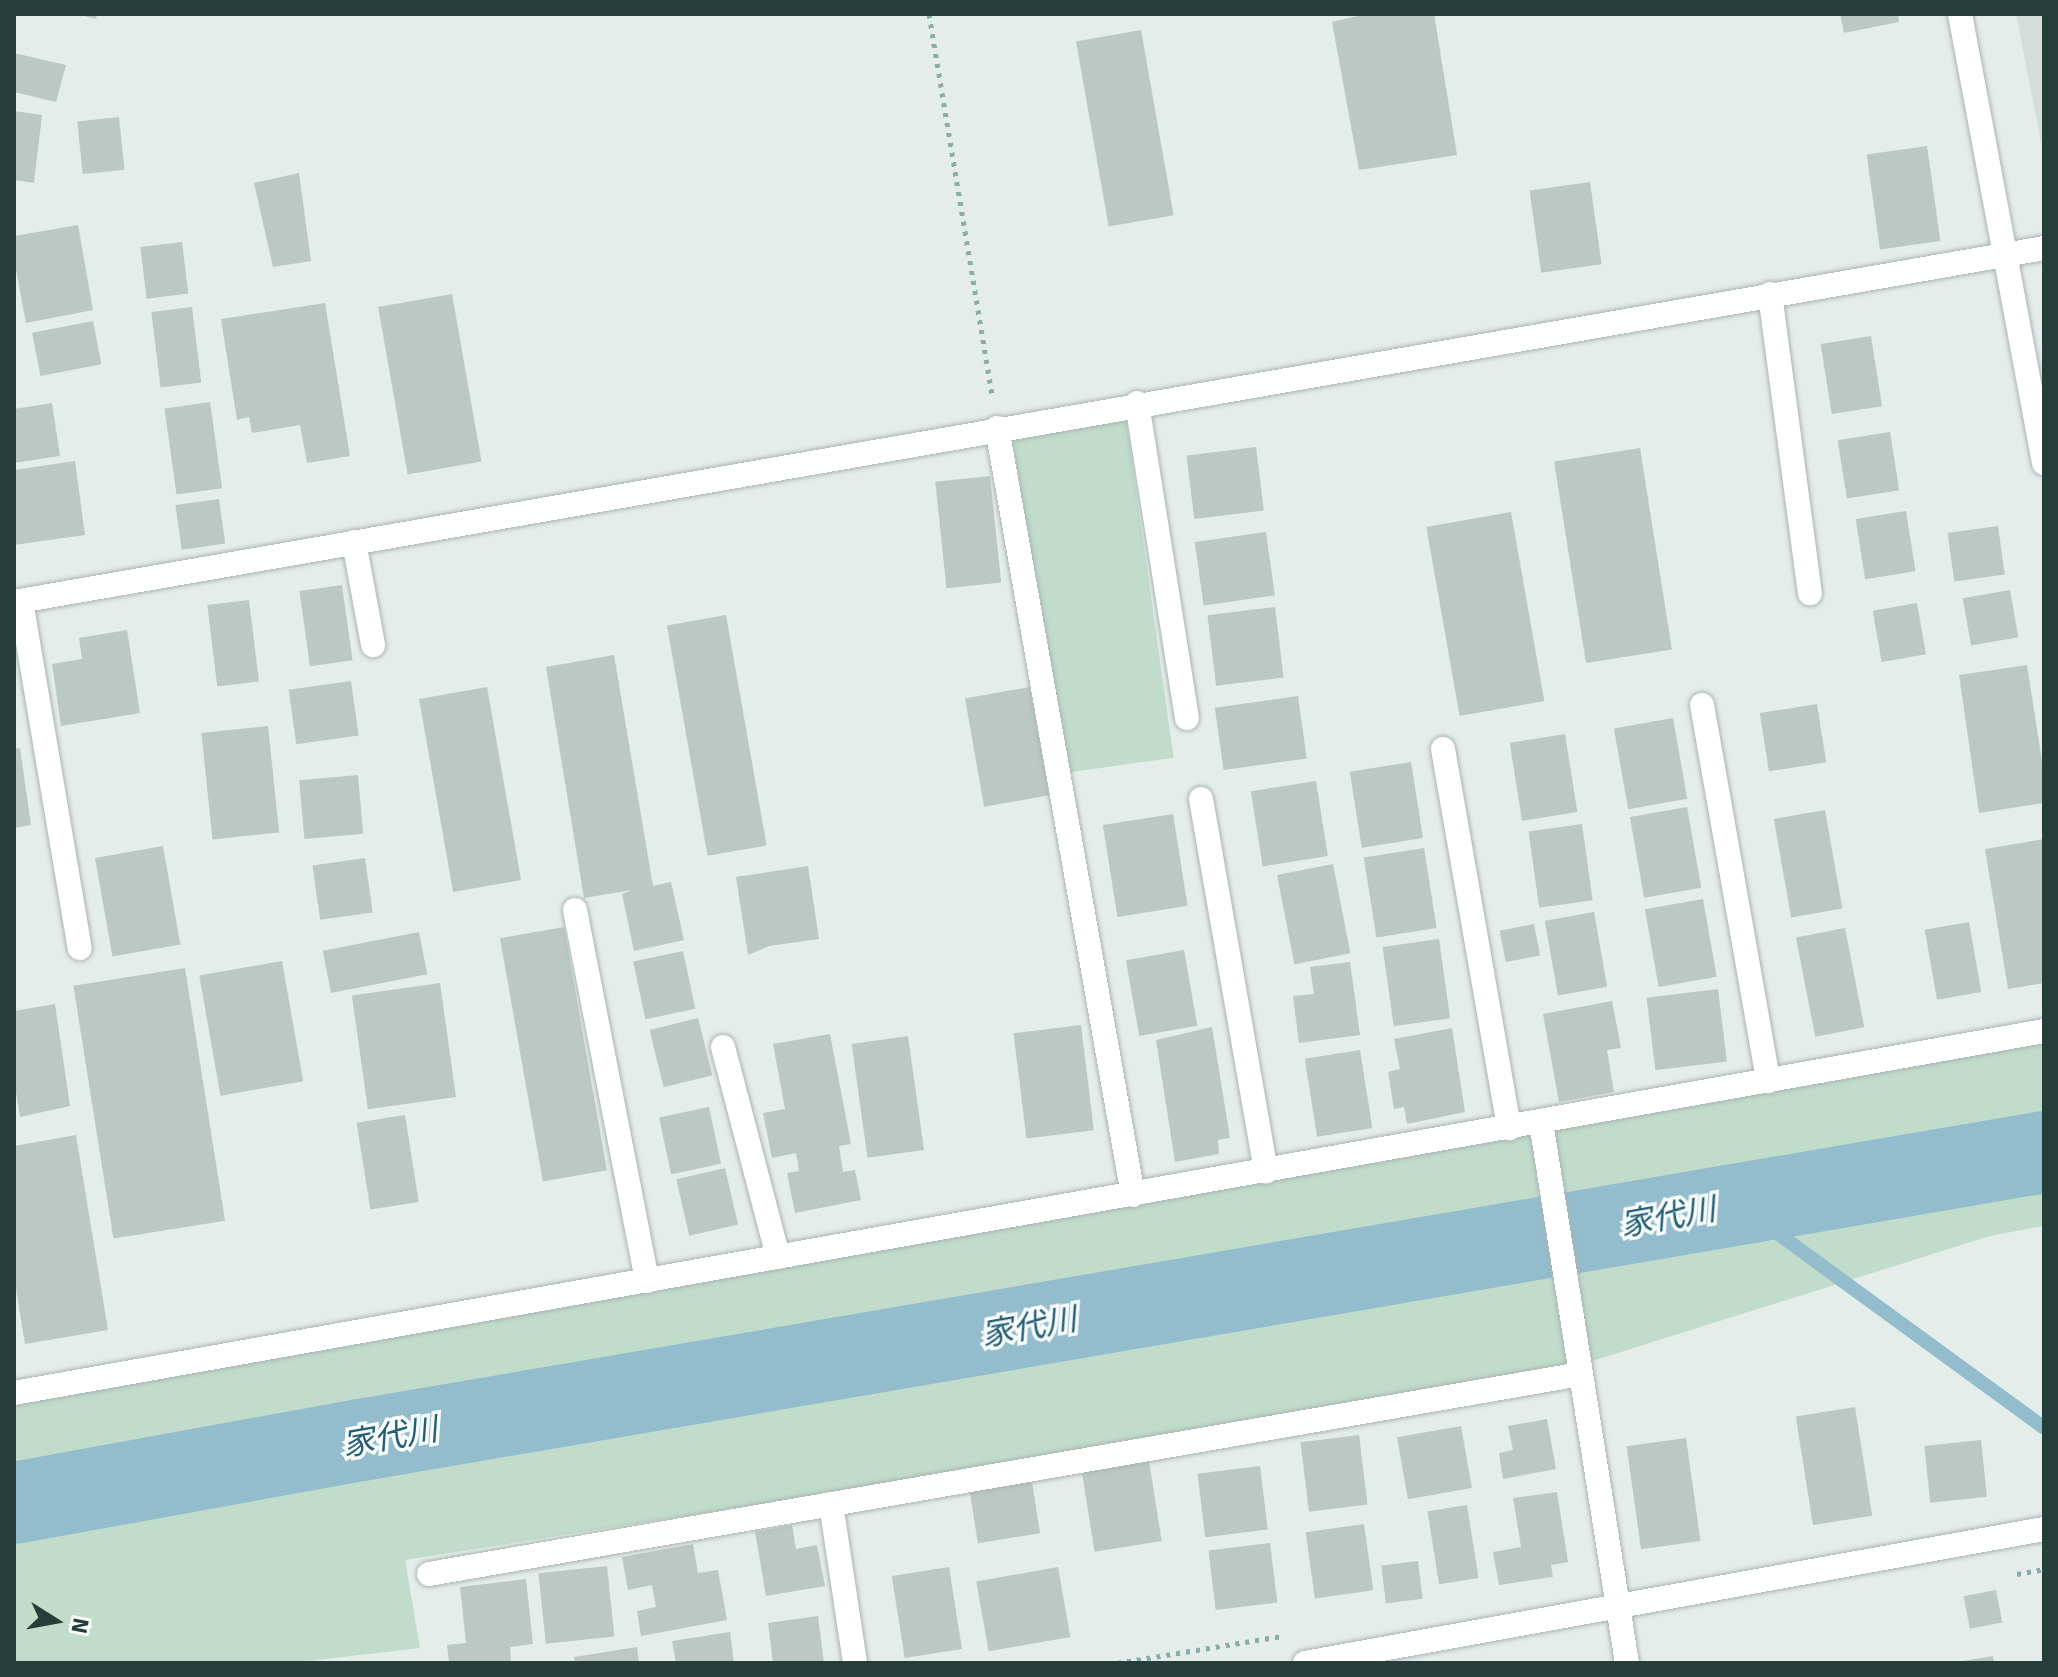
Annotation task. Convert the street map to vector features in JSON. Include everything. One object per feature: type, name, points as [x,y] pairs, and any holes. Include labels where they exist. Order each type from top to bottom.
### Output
[{"type":"street","points":[[1960,14],[2044,463]]},
{"type":"street","points":[[80,948],[17,602],[1137,403],[2044,248]]},
{"type":"street","points":[[1770,294],[1810,593]]},
{"type":"street","points":[[1137,403],[1187,718]]},
{"type":"street","points":[[997,428],[1133,1195]]},
{"type":"street","points":[[354,542],[373,645]]},
{"type":"street","points":[[1702,705],[1768,1081]]},
{"type":"street","points":[[1443,749],[1509,1128]]},
{"type":"street","points":[[1201,799],[1266,1171]]},
{"type":"street","points":[[575,910],[647,1281]]},
{"type":"street","points":[[14,1393],[2044,1031]]},
{"type":"street","points":[[723,1047],[778,1257]]},
{"type":"street","points":[[1541,1122],[1627,1663]]},
{"type":"street","points":[[429,1574],[1581,1374]]},
{"type":"street","points":[[831,1504],[855,1663]]},
{"type":"street","points":[[1305,1663],[2044,1529]]},
{"type":"path","points":[[929,14],[997,428]]},
{"type":"shaded area","points":[[2016,14],[2044,14],[2044,157]]},
{"type":"green space","points":[[1126,419],[1174,758],[1060,774],[1012,435]]},
{"type":"green space","points":[[2044,1033],[2044,1226],[1990,1236],[1513,1386],[405,1560],[420,1648],[291,1663],[14,1663],[14,1393]]},
{"type":"building","points":[[76,14],[97,14],[96,19]]},
{"type":"building","points":[[1366,14],[1434,14],[1457,155],[1359,170],[1332,22]]},
{"type":"building","points":[[1840,14],[1898,14],[1899,22],[1844,33]]},
{"type":"building","points":[[1141,30],[1174,215],[1109,227],[1076,41]]},
{"type":"building","points":[[14,53],[66,65],[56,102],[14,92]]},
{"type":"building","points":[[14,111],[42,115],[34,183],[14,180]]},
{"type":"building","points":[[119,117],[125,170],[83,174],[77,121]]},
{"type":"building","points":[[1927,146],[1940,241],[1880,250],[1867,154]]},
{"type":"building","points":[[299,173],[311,261],[273,267],[254,183]]},
{"type":"building","points":[[1590,182],[1602,264],[1541,273],[1530,190]]},
{"type":"building","points":[[78,225],[93,310],[26,323],[14,259],[14,236]]},
{"type":"building","points":[[182,242],[188,294],[147,299],[140,247]]},
{"type":"building","points":[[452,294],[482,461],[408,474],[378,307]]},
{"type":"building","points":[[325,303],[350,456],[307,463],[300,425],[252,433],[249,417],[237,420],[221,319]]},
{"type":"building","points":[[192,307],[201,382],[161,387],[151,312]]},
{"type":"building","points":[[93,321],[101,364],[41,376],[32,333]]},
{"type":"building","points":[[1871,336],[1882,406],[1832,414],[1821,344]]},
{"type":"building","points":[[210,402],[222,488],[177,495],[164,408]]},
{"type":"building","points":[[52,403],[60,456],[14,463],[14,409]]},
{"type":"building","points":[[1890,432],[1899,490],[1847,499],[1838,440]]},
{"type":"building","points":[[1256,447],[1264,511],[1194,519],[1187,456]]},
{"type":"building","points":[[1640,448],[1672,649],[1586,663],[1554,462]]},
{"type":"building","points":[[75,461],[85,535],[14,545],[14,470]]},
{"type":"building","points":[[990,476],[1001,582],[946,588],[935,482]]},
{"type":"building","points":[[219,499],[225,544],[182,550],[175,505]]},
{"type":"building","points":[[1906,511],[1916,571],[1865,579],[1856,519]]},
{"type":"building","points":[[1511,512],[1544,701],[1460,716],[1426,527]]},
{"type":"building","points":[[1998,526],[2005,575],[1954,582],[1947,533]]},
{"type":"building","points":[[1266,532],[1275,595],[1204,605],[1195,542]]},
{"type":"building","points":[[342,585],[353,660],[310,666],[299,591]]},
{"type":"building","points":[[2010,590],[2018,637],[1971,646],[1963,598]]},
{"type":"building","points":[[249,600],[259,681],[217,687],[207,605]]},
{"type":"building","points":[[1917,603],[1926,654],[1882,662],[1873,611]]},
{"type":"building","points":[[1275,607],[1284,677],[1216,686],[1208,615]]},
{"type":"building","points":[[726,615],[767,845],[708,856],[667,625]]},
{"type":"building","points":[[127,630],[140,713],[61,726],[52,664],[82,659],[79,638]]},
{"type":"building","points":[[614,655],[653,886],[671,882],[684,940],[634,951],[622,894],[632,890],[584,898],[546,667]]},
{"type":"building","points":[[2027,665],[2044,774],[2044,803],[1979,813],[1959,675]]},
{"type":"building","points":[[351,681],[359,735],[296,744],[289,690]]},
{"type":"building","points":[[487,687],[521,880],[453,892],[419,699]]},
{"type":"building","points":[[1030,687],[1049,795],[984,807],[965,698]]},
{"type":"building","points":[[1298,696],[1307,758],[1224,770],[1215,708]]},
{"type":"building","points":[[1817,704],[1826,762],[1769,771],[1760,713]]},
{"type":"building","points":[[1673,718],[1687,799],[1628,809],[1614,728]]},
{"type":"building","points":[[268,726],[279,832],[213,839],[201,733]]},
{"type":"building","points":[[1565,734],[1577,812],[1522,821],[1510,743]]},
{"type":"building","points":[[20,748],[31,825],[14,828],[14,749]]},
{"type":"building","points":[[1411,762],[1423,838],[1362,848],[1350,772]]},
{"type":"building","points":[[358,775],[363,834],[304,839],[299,780]]},
{"type":"building","points":[[1316,781],[1328,856],[1263,866],[1251,791]]},
{"type":"building","points":[[1687,807],[1701,888],[1644,898],[1630,817]]},
{"type":"building","points":[[1825,810],[1842,908],[1791,918],[1774,819]]},
{"type":"building","points":[[1173,814],[1188,906],[1117,917],[1103,825]]},
{"type":"building","points":[[1582,824],[1593,900],[1539,908],[1529,832]]},
{"type":"building","points":[[2044,839],[2044,983],[2008,989],[1985,849]]},
{"type":"building","points":[[163,846],[180,944],[112,956],[95,858]]},
{"type":"building","points":[[1424,848],[1437,928],[1376,938],[1364,858]]},
{"type":"building","points":[[365,858],[373,912],[320,920],[313,865]]},
{"type":"building","points":[[1333,864],[1350,953],[1294,964],[1277,875]]},
{"type":"building","points":[[808,866],[819,939],[769,946],[748,955],[736,877]]},
{"type":"building","points":[[1703,899],[1717,977],[1659,987],[1645,909]]},
{"type":"building","points":[[1594,912],[1607,987],[1558,996],[1545,921]]},
{"type":"building","points":[[1969,922],[1981,992],[1937,1000],[1925,930]]},
{"type":"building","points":[[1534,924],[1540,955],[1506,962],[1500,931]]},
{"type":"building","points":[[564,927],[607,1170],[543,1182],[500,938]]},
{"type":"building","points":[[1845,928],[1864,1027],[1815,1037],[1796,938]]},
{"type":"building","points":[[419,932],[427,974],[331,993],[323,951]]},
{"type":"building","points":[[1439,939],[1450,1018],[1394,1026],[1383,947]]},
{"type":"building","points":[[1184,950],[1197,1026],[1139,1036],[1126,960]]},
{"type":"building","points":[[683,951],[695,1009],[645,1019],[633,962]]},
{"type":"building","points":[[282,961],[303,1081],[220,1096],[199,976]]},
{"type":"building","points":[[1350,962],[1360,1035],[1299,1043],[1293,996],[1314,994],[1310,967]]},
{"type":"building","points":[[185,968],[225,1221],[113,1239],[73,986]]},
{"type":"building","points":[[440,983],[456,1097],[368,1109],[352,995]]},
{"type":"building","points":[[1718,989],[1727,1061],[1655,1070],[1647,998]]},
{"type":"building","points":[[1612,1001],[1621,1048],[1607,1050],[1614,1092],[1559,1102],[1543,1014]]},
{"type":"building","points":[[55,1004],[70,1106],[20,1117],[14,1080],[14,1011]]},
{"type":"building","points":[[698,1018],[712,1075],[664,1087],[649,1030]]},
{"type":"building","points":[[1081,1025],[1094,1130],[1026,1138],[1014,1033]]},
{"type":"building","points":[[1212,1027],[1230,1138],[1218,1140],[1219,1154],[1175,1162],[1156,1040]]},
{"type":"building","points":[[1452,1028],[1465,1112],[1407,1124],[1404,1107],[1394,1109],[1388,1072],[1400,1069],[1394,1039]]},
{"type":"building","points":[[830,1034],[851,1144],[839,1146],[843,1172],[855,1170],[861,1200],[795,1213],[787,1173],[799,1171],[796,1153],[772,1158],[763,1113],[785,1109],[773,1044]]},
{"type":"building","points":[[908,1036],[924,1150],[868,1158],[852,1044]]},
{"type":"building","points":[[1360,1050],[1372,1128],[1317,1137],[1305,1059]]},
{"type":"building","points":[[709,1107],[721,1164],[671,1174],[659,1118]]},
{"type":"building","points":[[405,1115],[419,1202],[370,1210],[357,1123]]},
{"type":"building","points":[[76,1135],[108,1330],[25,1344],[14,1277],[14,1146]]},
{"type":"building","points":[[725,1168],[738,1225],[689,1236],[676,1179]]},
{"type":"building","points":[[1855,1407],[1872,1516],[1813,1525],[1796,1416]]},
{"type":"building","points":[[1547,1419],[1556,1469],[1503,1479],[1499,1453],[1513,1450],[1508,1426]]},
{"type":"building","points":[[1461,1426],[1472,1488],[1408,1499],[1397,1437]]},
{"type":"building","points":[[1359,1435],[1368,1504],[1309,1512],[1300,1442]]},
{"type":"building","points":[[1686,1438],[1700,1541],[1641,1549],[1627,1446]]},
{"type":"building","points":[[1981,1440],[1987,1497],[1930,1503],[1924,1446]]},
{"type":"building","points":[[1149,1461],[1162,1541],[1095,1552],[1082,1472]]},
{"type":"building","points":[[1260,1466],[1268,1530],[1205,1537],[1197,1474]]},
{"type":"building","points":[[1032,1482],[1040,1533],[978,1543],[970,1492]]},
{"type":"building","points":[[1557,1492],[1568,1562],[1551,1565],[1553,1577],[1499,1585],[1493,1552],[1521,1547],[1513,1498]]},
{"type":"building","points":[[1467,1505],[1479,1578],[1439,1584],[1427,1511]]},
{"type":"building","points":[[1364,1524],[1373,1590],[1315,1599],[1306,1532]]},
{"type":"building","points":[[792,1525],[796,1549],[817,1545],[825,1586],[766,1596],[755,1532]]},
{"type":"building","points":[[1270,1543],[1277,1603],[1216,1610],[1208,1551]]},
{"type":"building","points":[[693,1544],[698,1573],[718,1570],[727,1620],[641,1636],[637,1611],[656,1607],[652,1585],[628,1590],[622,1557]]},
{"type":"building","points":[[1418,1561],[1423,1599],[1386,1603],[1381,1566]]},
{"type":"building","points":[[607,1566],[614,1637],[546,1644],[538,1573]]},
{"type":"building","points":[[949,1567],[962,1649],[905,1658],[892,1576]]},
{"type":"building","points":[[1058,1567],[1070,1637],[989,1651],[976,1581]]},
{"type":"building","points":[[526,1579],[533,1644],[510,1647],[511,1662],[449,1663],[447,1645],[466,1643],[460,1587]]},
{"type":"building","points":[[1996,1590],[2002,1622],[1970,1629],[1964,1596]]},
{"type":"building","points":[[818,1616],[824,1663],[773,1663],[768,1623]]},
{"type":"building","points":[[730,1632],[734,1663],[676,1663],[672,1641]]},
{"type":"building","points":[[637,1647],[639,1663],[575,1663],[574,1657]]},
{"type":"building","points":[[1993,1656],[1994,1663],[1963,1663],[1963,1661]]},
{"type":"waterway","name":"家代川","points":[[14,1503],[361,1440],[2044,1152]]},
{"type":"waterway","points":[[1740,1206],[2044,1428]]}]
